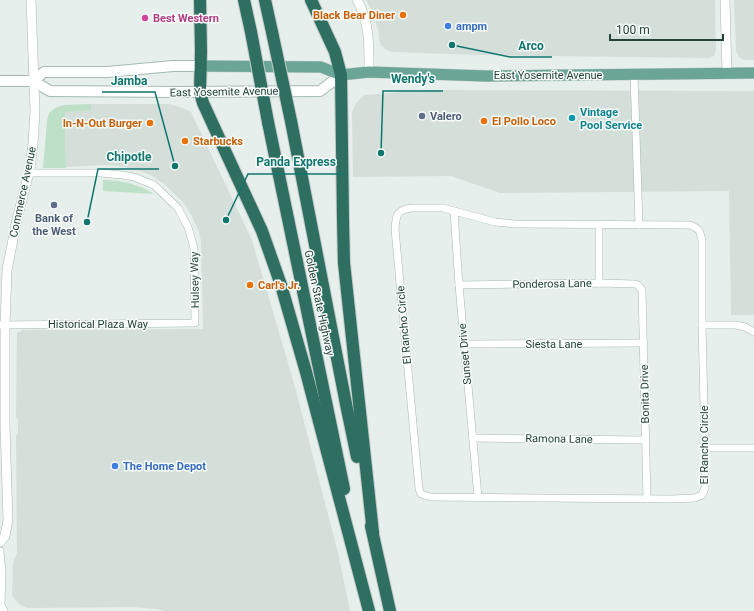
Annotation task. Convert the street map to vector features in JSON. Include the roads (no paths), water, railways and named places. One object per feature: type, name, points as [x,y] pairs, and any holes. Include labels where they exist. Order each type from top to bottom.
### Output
[{"type":"highway","points":[[200,0],[200,92],[204,107],[262,231],[281,285],[308,380],[369,611]]},
{"type":"highway","name":"Golden State Highway","points":[[244,0],[369,611]]},
{"type":"highway","name":"Golden State Highway","points":[[265,0],[291,121],[346,404],[390,611]]},
{"type":"highway","points":[[311,0],[335,52],[341,75],[344,263],[373,534]]},
{"type":"main road","name":"East Yosemite Avenue","points":[[33,81],[44,72],[106,72],[173,66],[321,67],[341,75],[369,72],[486,76],[754,73]]},
{"type":"main road","name":"East Yosemite Avenue","points":[[0,81],[33,81],[50,91],[320,91],[341,75]]},
{"type":"street","name":"Commerce Avenue","points":[[0,542],[5,536],[8,520],[3,325],[7,270],[33,144],[34,111],[31,0]]},
{"type":"street","points":[[357,0],[363,12],[369,37],[369,72]]},
{"type":"street","points":[[725,0],[727,74]]},
{"type":"street","points":[[634,75],[639,225]]},
{"type":"street","name":"Hulsey Way","points":[[28,173],[101,173],[134,177],[154,185],[178,208],[188,227],[194,248],[195,323]]},
{"type":"street","name":"El Rancho Circle","points":[[411,208],[443,208],[495,222],[514,224],[599,225],[690,225],[700,231],[702,241],[702,325],[705,448],[705,488],[702,496],[695,498],[647,499],[431,497],[421,494],[418,489],[395,229],[398,213],[404,209],[411,208]]},
{"type":"street","name":"Sunset Drive","points":[[454,210],[459,285],[478,497]]},
{"type":"street","points":[[599,225],[599,283]]},
{"type":"street","name":"Ponderosa Lane","points":[[459,285],[599,283],[635,284],[642,290]]},
{"type":"street","name":"Bonita Drive","points":[[642,290],[647,499]]},
{"type":"street","name":"Historical Plaza Way","points":[[3,325],[195,323]]},
{"type":"street","points":[[702,325],[736,325],[745,327],[754,332]]},
{"type":"street","name":"Siesta Lane","points":[[464,344],[644,343]]},
{"type":"street","name":"Ramona Lane","points":[[473,438],[646,440]]},
{"type":"street","points":[[705,448],[754,448]]},
{"type":"street","points":[[0,551],[2,572],[1,605],[4,611]]},
{"type":"place","name":"Black Bear Diner","points":[[403,15]]},
{"type":"place","name":"Best Western","points":[[145,18]]},
{"type":"place","name":"ampm","points":[[448,26]]},
{"type":"place","name":"Arco","points":[[452,45]]},
{"type":"place","name":"Valero","points":[[422,116]]},
{"type":"place","name":"Vintage Pool Service","points":[[572,118]]},
{"type":"place","name":"El Pollo Loco","points":[[484,121]]},
{"type":"place","name":"In-N-Out Burger","points":[[150,123]]},
{"type":"place","name":"Starbucks","points":[[185,141]]},
{"type":"place","name":"Wendy's","points":[[381,153]]},
{"type":"place","name":"Jamba","points":[[175,166]]},
{"type":"place","name":"Bank of the West","points":[[54,205]]},
{"type":"place","name":"Panda Express","points":[[226,220]]},
{"type":"place","name":"Chipotle","points":[[87,222]]},
{"type":"place","name":"Carl's Jr.","points":[[250,285]]},
{"type":"place","name":"The Home Depot","points":[[115,466]]}]
